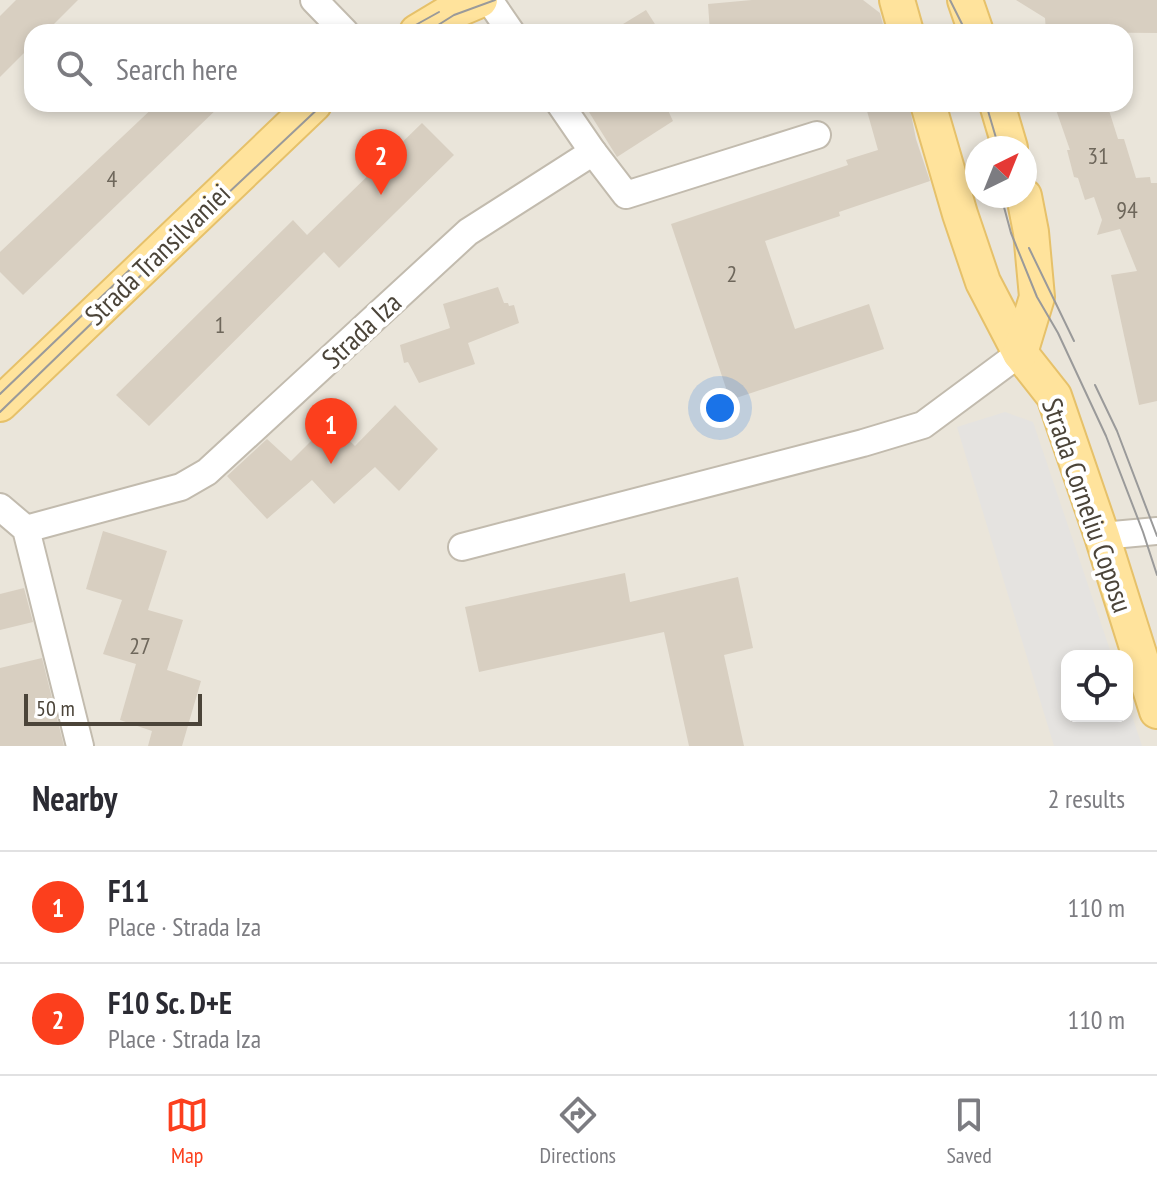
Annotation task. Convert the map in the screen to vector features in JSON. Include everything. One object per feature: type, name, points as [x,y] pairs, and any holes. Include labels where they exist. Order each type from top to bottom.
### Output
[{"type":"main road","points":[[430,24],[480,0]]},
{"type":"main road","points":[[897,0],[904,24]]},
{"type":"main road","points":[[965,0],[973,24]]},
{"type":"main road","points":[[976,24],[978,0]]},
{"type":"main road","name":"Strada Transilvaniei","points":[[0,404],[306,112]]},
{"type":"main road","name":"Strada Corneliu Coposu","points":[[930,112],[983,282],[1020,353],[1054,396],[1157,711]]},
{"type":"main road","points":[[999,112],[1006,136]]},
{"type":"main road","points":[[1020,353],[1037,297],[1026,208]]},
{"type":"street","points":[[314,0],[337,24]]},
{"type":"street","points":[[489,0],[506,24]]},
{"type":"street","points":[[566,112],[626,195],[817,135]]},
{"type":"street","name":"Strada Iza","points":[[26,529],[181,487],[207,472],[468,232],[593,152]]},
{"type":"street","points":[[462,547],[923,425],[1020,353]]},
{"type":"street","points":[[0,507],[26,529],[80,746]]},
{"type":"street","points":[[1102,536],[1156,532]]},
{"type":"shaded area","points":[[0,0],[1157,0],[1157,746],[0,746]]},
{"type":"shaded area","points":[[1005,412],[1033,422],[1110,650],[1061,650],[1061,722],[1133,722],[1133,719],[1142,746],[1054,746],[957,427]]},
{"type":"building","points":[[16,0],[78,0],[54,24],[24,24],[24,53],[0,77],[0,16]]},
{"type":"building","points":[[752,0],[863,0],[880,13],[883,24],[709,24],[708,4]]},
{"type":"building","points":[[1016,0],[1157,0],[1157,33],[1133,33],[1133,24],[1045,24],[1045,18]]},
{"type":"building","points":[[646,10],[655,24],[623,24]]},
{"type":"building","points":[[149,112],[214,112],[23,295],[0,272],[0,252]]},
{"type":"building","points":[[589,112],[669,112],[673,121],[617,157]]},
{"type":"building","points":[[867,112],[911,112],[930,181],[765,241],[795,329],[869,304],[884,349],[730,400],[671,224],[848,165],[846,160],[878,150]]},
{"type":"building","points":[[1057,112],[1110,112],[1118,139],[1124,139],[1136,178],[1150,177],[1151,183],[1157,183],[1157,401],[1139,405],[1111,275],[1137,271],[1120,229],[1097,235],[1102,220],[1094,197],[1085,200],[1078,178],[1074,177],[1067,150],[1070,150]]},
{"type":"building","points":[[422,123],[454,155],[339,268],[324,252],[149,426],[116,395],[293,220],[307,235]]},
{"type":"building","points":[[498,287],[504,303],[514,305],[519,323],[468,343],[475,364],[419,383],[408,362],[404,363],[400,345],[450,328],[443,304]]},
{"type":"building","points":[[395,405],[438,449],[399,491],[375,467],[334,504],[312,480],[267,519],[227,476],[267,439],[291,461],[330,422],[355,446]]},
{"type":"building","points":[[103,531],[167,551],[148,610],[183,620],[167,670],[201,681],[182,746],[148,746],[152,731],[120,720],[136,664],[103,654],[122,600],[86,589]]},
{"type":"building","points":[[625,573],[630,602],[738,577],[753,648],[724,655],[744,746],[689,746],[664,632],[479,672],[465,607]]},
{"type":"building","points":[[24,588],[33,622],[0,630],[0,594]]},
{"type":"building","points":[[42,658],[64,746],[0,746],[0,668]]},
{"type":"tram line","points":[[440,24],[454,15],[495,0]]},
{"type":"tram line","points":[[950,0],[962,24]]},
{"type":"tram line","points":[[417,24],[439,12]]},
{"type":"tram line","points":[[0,412],[314,112]]},
{"type":"tram line","points":[[988,112],[995,136]]},
{"type":"tram line","points":[[1004,208],[1037,297],[1058,333],[1106,436],[1157,575]]},
{"type":"tram line","points":[[1029,248],[1074,341]]},
{"type":"tram line","points":[[0,394],[143,257]]},
{"type":"tram line","points":[[1095,385],[1117,431],[1157,536]]},
{"type":"place","name":"F10 Sc. D+E","points":[[381,195]]},
{"type":"place","name":"F11","points":[[331,464]]}]
